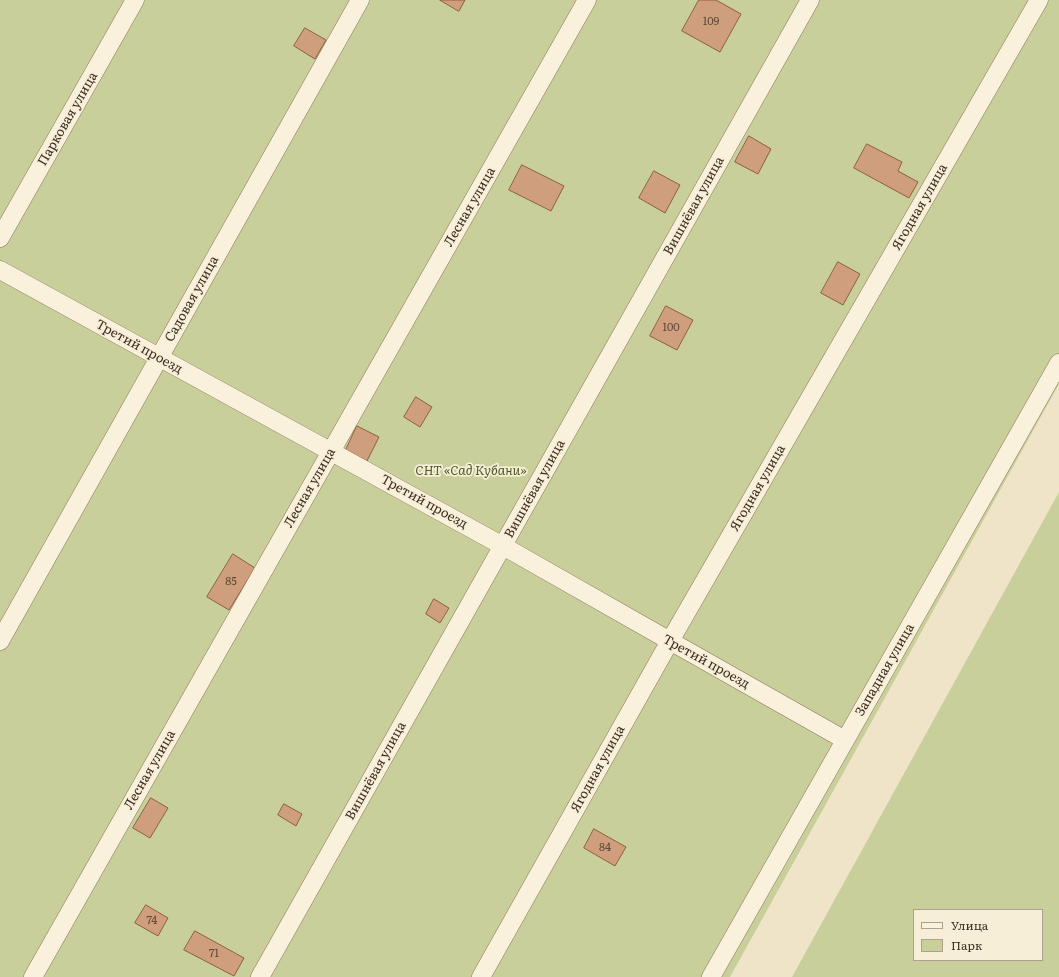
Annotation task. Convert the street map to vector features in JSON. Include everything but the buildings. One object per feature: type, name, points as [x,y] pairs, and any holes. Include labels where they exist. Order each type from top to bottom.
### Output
[{"type":"street","name":"Парковая улица","points":[[0,238],[135,0]]},
{"type":"street","name":"Садовая улица","points":[[0,640],[360,0]]},
{"type":"street","name":"Лесная улица","points":[[33,977],[587,0]]},
{"type":"street","name":"Вишнёвая улица","points":[[260,977],[810,0]]},
{"type":"street","name":"Ягодная улица","points":[[481,977],[670,641],[1039,0]]},
{"type":"street","name":"Третий проезд","points":[[0,270],[503,546],[845,740]]},
{"type":"street","name":"Западная улица","points":[[710,977],[1059,362]]},
{"type":"green space","name":"СНТ «Сад Кубани»","points":[[0,0],[1059,0],[1059,384],[730,977],[0,977]]},
{"type":"green space","points":[[1059,492],[1059,977],[792,977]]}]
